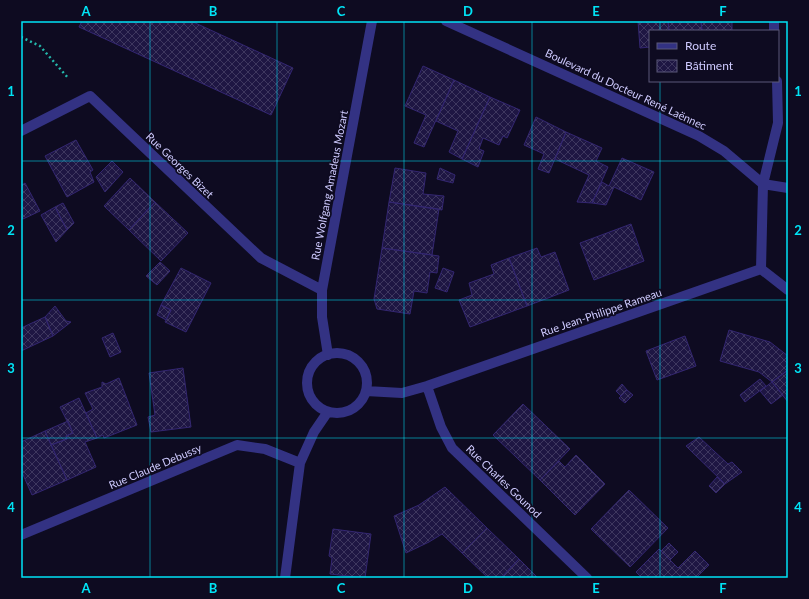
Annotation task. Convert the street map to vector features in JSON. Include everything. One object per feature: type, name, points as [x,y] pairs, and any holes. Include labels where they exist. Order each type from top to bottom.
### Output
[{"type":"street","name":"Rue Wolfgang Amadeus Mozart","points":[[328,355],[322,317],[322,290],[372,21]]},
{"type":"street","name":"Boulevard du Docteur René Laënnec","points":[[446,21],[699,136],[724,151],[763,184]]},
{"type":"street","points":[[776,82],[778,123],[763,184],[761,269],[788,290]]},
{"type":"street","name":"Rue Georges Bizet","points":[[21,131],[90,96],[261,258],[322,290]]},
{"type":"street","points":[[763,184],[788,188]]},
{"type":"street","name":"Rue Jean-Philippe Rameau","points":[[366,391],[402,394],[761,269]]},
{"type":"street","points":[[337,353],[354,358],[365,373],[368,382],[366,391],[356,408],[337,414],[327,412],[312,401],[307,393],[306,383],[312,365],[319,359],[337,353]]},
{"type":"street","name":"Rue Charles Gounod","points":[[427,386],[442,427],[452,448],[587,578]]},
{"type":"street","points":[[285,578],[300,463],[314,432],[327,412]]},
{"type":"street","name":"Rue Claude Debussy","points":[[21,535],[237,445],[265,449],[300,463]]},
{"type":"path","points":[[21,37],[40,46],[69,79]]},
{"type":"building","points":[[82,21],[191,21],[293,68],[271,115],[79,27]]},
{"type":"building","points":[[638,21],[668,21],[669,30],[649,30],[649,47],[640,48]]},
{"type":"building","points":[[668,21],[701,21],[702,30],[669,30]]},
{"type":"building","points":[[701,21],[732,21],[732,30],[702,30]]},
{"type":"building","points":[[423,66],[454,80],[424,147],[414,143],[426,115],[405,106]]},
{"type":"building","points":[[454,80],[490,97],[462,159],[449,152],[458,131],[436,121]]},
{"type":"building","points":[[490,97],[520,110],[507,138],[503,136],[499,145],[483,138],[479,149],[484,151],[478,167],[462,159]]},
{"type":"building","points":[[536,117],[566,132],[549,173],[538,169],[544,154],[524,145]]},
{"type":"building","points":[[566,132],[602,148],[596,161],[608,167],[592,203],[577,202],[589,175],[555,159]]},
{"type":"building","points":[[76,140],[93,170],[90,172],[94,182],[67,197],[45,156]]},
{"type":"building","points":[[622,158],[654,172],[641,200],[614,187],[606,205],[592,203],[602,182],[609,186]]},
{"type":"building","points":[[112,161],[123,172],[105,192],[96,177]]},
{"type":"building","points":[[395,168],[426,173],[423,194],[444,196],[442,210],[389,202]]},
{"type":"building","points":[[440,168],[455,175],[453,183],[437,179]]},
{"type":"building","points":[[130,178],[155,202],[129,230],[104,206]]},
{"type":"building","points":[[21,183],[22,185],[25,183],[40,211],[23,219],[21,216]]},
{"type":"building","points":[[155,202],[188,233],[161,261],[129,230]]},
{"type":"building","points":[[389,202],[439,209],[432,255],[382,248]]},
{"type":"building","points":[[63,203],[74,223],[67,230],[55,207]]},
{"type":"building","points":[[55,207],[67,230],[56,242],[41,215]]},
{"type":"building","points":[[631,224],[644,261],[594,280],[580,243]]},
{"type":"building","points":[[382,248],[439,256],[437,273],[430,272],[427,293],[414,291],[410,314],[377,309],[374,299]]},
{"type":"building","points":[[537,248],[541,257],[555,252],[569,290],[527,306],[509,258]]},
{"type":"building","points":[[509,258],[527,306],[470,327],[459,300],[472,295],[469,283],[494,274],[491,265]]},
{"type":"building","points":[[160,262],[170,271],[157,285],[146,276]]},
{"type":"building","points":[[181,268],[211,283],[186,332],[165,322],[171,310],[161,305]]},
{"type":"building","points":[[443,268],[454,272],[447,292],[435,288]]},
{"type":"building","points":[[161,305],[171,310],[166,320],[157,315]]},
{"type":"building","points":[[55,306],[66,321],[71,322],[53,336],[45,317]]},
{"type":"building","points":[[45,317],[53,336],[21,351],[21,328]]},
{"type":"building","points":[[729,330],[770,342],[788,356],[788,370],[772,382],[759,372],[720,361]]},
{"type":"building","points":[[113,333],[121,352],[110,357],[102,338]]},
{"type":"building","points":[[685,336],[696,366],[657,380],[646,351]]},
{"type":"building","points":[[183,368],[191,427],[151,432],[148,417],[155,415],[149,373]]},
{"type":"building","points":[[788,370],[788,402],[772,382]]},
{"type":"building","points":[[119,378],[137,425],[104,438],[103,435],[97,438],[86,413],[93,409],[85,393],[102,387],[102,382],[106,384]]},
{"type":"building","points":[[760,379],[766,386],[745,402],[740,395]]},
{"type":"building","points":[[772,382],[783,395],[771,404],[760,391]]},
{"type":"building","points":[[622,384],[627,390],[621,396],[616,391]]},
{"type":"building","points":[[627,390],[633,395],[625,403],[619,398]]},
{"type":"building","points":[[79,398],[97,438],[85,442],[96,467],[67,480],[51,445],[67,439],[66,436],[73,433],[60,407]]},
{"type":"building","points":[[523,404],[570,449],[540,480],[493,435]]},
{"type":"building","points":[[68,421],[73,433],[66,436],[67,439],[51,445],[45,431]]},
{"type":"building","points":[[45,431],[67,480],[32,495],[21,470],[21,442]]},
{"type":"building","points":[[699,437],[728,464],[732,462],[742,472],[725,484],[686,446]]},
{"type":"building","points":[[576,455],[605,484],[575,515],[540,480],[559,461],[565,467]]},
{"type":"building","points":[[717,477],[725,484],[716,493],[709,486]]},
{"type":"building","points":[[445,487],[487,528],[462,553],[442,534],[406,553],[394,516],[419,505]]},
{"type":"building","points":[[629,490],[668,528],[630,567],[591,529]]},
{"type":"building","points":[[487,528],[519,559],[501,578],[488,578],[462,553]]},
{"type":"building","points":[[333,529],[371,534],[365,578],[330,574],[332,558],[329,556]]},
{"type":"building","points":[[669,543],[678,552],[670,560],[661,551]]},
{"type":"building","points":[[659,549],[678,568],[695,551],[709,565],[696,578],[642,578],[636,572]]},
{"type":"building","points":[[519,559],[538,578],[501,578]]}]
